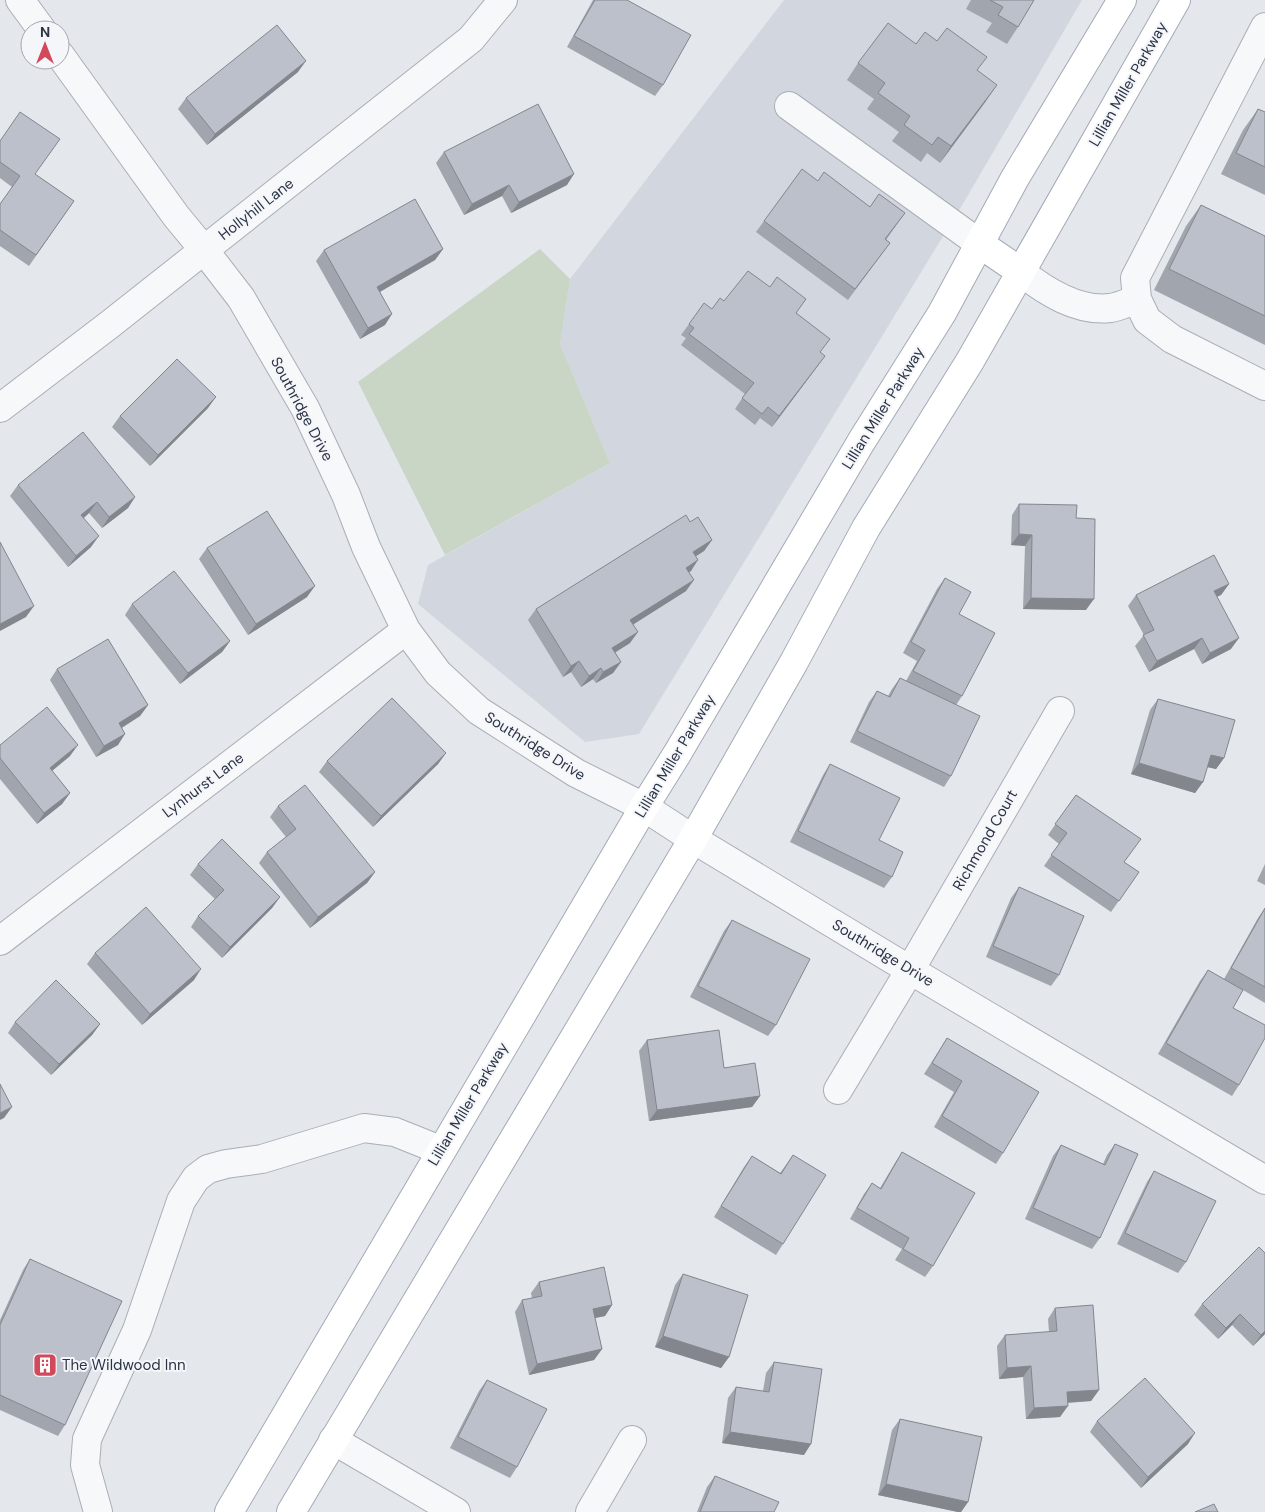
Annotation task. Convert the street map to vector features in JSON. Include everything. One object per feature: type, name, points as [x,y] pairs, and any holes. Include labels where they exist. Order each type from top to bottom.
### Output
[{"type":"main road","name":"Lillian Miller Parkway","points":[[229,1512],[440,1150],[861,442],[942,313],[1015,178],[1122,0]]},
{"type":"main road","name":"Lillian Miller Parkway","points":[[291,1512],[693,839],[794,662],[866,528],[970,361],[1176,0]]},
{"type":"main road","points":[[980,244],[1021,272]]},
{"type":"street","points":[[20,0],[35,20]]},
{"type":"street","name":"Hollyhill Lane","points":[[0,408],[471,39],[503,0]]},
{"type":"street","points":[[1265,27],[1135,278],[1137,299],[1147,320],[1172,339],[1265,386]]},
{"type":"street","name":"Southridge Drive","points":[[70,70],[176,216],[241,298],[305,408],[346,495],[366,548],[406,630],[438,673],[479,711],[576,773],[644,807],[693,839],[910,970],[1264,1176]]},
{"type":"street","points":[[789,106],[980,244]]},
{"type":"street","points":[[1021,272],[1042,288],[1080,306],[1110,308],[1137,299]]},
{"type":"street","name":"Lynhurst Lane","points":[[0,941],[406,630]]},
{"type":"street","name":"Richmond Court","points":[[838,1090],[1060,711]]},
{"type":"street","points":[[98,1512],[85,1465],[87,1439],[137,1330],[181,1201],[196,1178],[208,1169],[226,1164],[262,1159],[364,1128],[395,1132],[440,1150]]},
{"type":"street","points":[[333,1440],[456,1512]]},
{"type":"street","points":[[590,1512],[632,1440]]},
{"type":"shaded area","points":[[784,0],[1082,0],[964,202],[639,734],[585,742],[418,604],[428,565],[610,463],[560,344],[570,279]]},
{"type":"green space","points":[[540,249],[570,279],[560,344],[610,463],[445,555],[358,382]]},
{"type":"building","points":[[595,0],[627,0],[691,35],[663,85],[574,36]]},
{"type":"building","points":[[990,0],[1034,0],[1018,27],[998,15],[1003,7]]},
{"type":"building","points":[[888,23],[916,44],[925,32],[937,41],[947,28],[987,57],[977,70],[997,85],[951,146],[938,137],[932,145],[904,125],[910,116],[878,93],[885,83],[858,63]]},
{"type":"building","points":[[277,25],[306,61],[215,134],[186,98]]},
{"type":"building","points":[[538,104],[574,174],[519,202],[509,185],[472,204],[444,152]]},
{"type":"building","points":[[1258,109],[1265,112],[1265,167],[1236,153]]},
{"type":"building","points":[[20,112],[60,139],[35,174],[74,201],[36,255],[0,230],[0,204],[20,176],[0,162],[0,141]]},
{"type":"building","points":[[802,169],[818,181],[824,172],[870,207],[879,194],[905,213],[885,239],[890,243],[855,289],[764,221]]},
{"type":"building","points":[[415,199],[443,249],[377,287],[392,314],[368,328],[324,250]]},
{"type":"building","points":[[1201,205],[1265,236],[1265,316],[1169,269]]},
{"type":"building","points":[[748,271],[770,287],[777,277],[806,299],[796,313],[830,339],[820,352],[825,356],[779,416],[768,407],[762,414],[742,398],[754,383],[689,334],[694,328],[689,324],[704,303],[712,309],[720,298],[724,301]]},
{"type":"building","points":[[177,359],[216,397],[158,455],[120,416]]},
{"type":"building","points":[[83,432],[135,497],[109,517],[97,502],[81,515],[99,536],[76,556],[18,485]]},
{"type":"building","points":[[1019,504],[1077,505],[1076,518],[1095,519],[1094,599],[1031,598],[1032,535],[1019,534]]},
{"type":"building","points":[[267,511],[315,586],[256,624],[207,548]]},
{"type":"building","points":[[686,515],[690,522],[698,517],[712,540],[693,552],[698,560],[686,568],[694,580],[630,620],[638,632],[612,648],[621,662],[603,672],[601,668],[589,676],[579,661],[571,666],[536,609]]},
{"type":"building","points":[[0,542],[34,606],[0,624]]},
{"type":"building","points":[[1214,555],[1229,584],[1214,591],[1239,638],[1210,653],[1202,638],[1157,661],[1143,635],[1154,630],[1136,595]]},
{"type":"building","points":[[174,571],[230,641],[188,673],[132,604]]},
{"type":"building","points":[[945,578],[971,592],[959,614],[995,633],[962,696],[913,671],[925,650],[911,642]]},
{"type":"building","points":[[108,639],[148,705],[119,723],[125,734],[104,746],[57,669]]},
{"type":"building","points":[[900,678],[980,716],[951,776],[857,731],[877,691],[890,697]]},
{"type":"building","points":[[392,698],[446,753],[381,816],[327,761]]},
{"type":"building","points":[[1158,699],[1235,720],[1224,758],[1211,755],[1203,782],[1139,763]]},
{"type":"building","points":[[47,707],[78,745],[50,768],[70,793],[44,813],[0,758],[0,745]]},
{"type":"building","points":[[830,764],[900,798],[879,840],[903,852],[892,877],[798,831]]},
{"type":"building","points":[[305,785],[375,872],[318,917],[267,852],[296,829],[278,806]]},
{"type":"building","points":[[1076,795],[1141,839],[1124,862],[1139,872],[1119,901],[1051,855],[1067,833],[1055,824]]},
{"type":"building","points":[[222,839],[280,897],[230,947],[198,916],[224,890],[198,864]]},
{"type":"building","points":[[1019,887],[1084,916],[1059,975],[993,946]]},
{"type":"building","points":[[146,907],[201,969],[150,1014],[95,953]]},
{"type":"building","points":[[1265,908],[1265,987],[1231,968]]},
{"type":"building","points":[[732,920],[810,959],[776,1025],[698,986]]},
{"type":"building","points":[[1208,970],[1243,990],[1233,1008],[1265,1025],[1265,1038],[1239,1085],[1166,1043]]},
{"type":"building","points":[[56,980],[100,1024],[59,1064],[15,1022]]},
{"type":"building","points":[[719,1030],[724,1068],[755,1063],[760,1096],[657,1110],[647,1040]]},
{"type":"building","points":[[947,1038],[1039,1092],[1003,1153],[942,1116],[962,1081],[932,1063]]},
{"type":"building","points":[[0,1084],[12,1107],[0,1113]]},
{"type":"building","points":[[1115,1144],[1138,1154],[1100,1238],[1033,1208],[1061,1145],[1105,1165]]},
{"type":"building","points":[[902,1152],[975,1193],[933,1266],[903,1249],[909,1238],[857,1208],[872,1183],[881,1189]]},
{"type":"building","points":[[793,1155],[826,1175],[783,1244],[721,1206],[752,1156],[781,1174]]},
{"type":"building","points":[[1154,1171],[1216,1201],[1186,1262],[1125,1233]]},
{"type":"building","points":[[1259,1247],[1265,1253],[1265,1331],[1261,1335],[1240,1314],[1226,1328],[1202,1304]]},
{"type":"building","name":"The Wildwood Inn","points":[[30,1259],[122,1301],[65,1425],[0,1395],[0,1325]]},
{"type":"building","points":[[604,1267],[612,1305],[593,1309],[602,1349],[537,1364],[522,1300],[542,1296],[539,1282]]},
{"type":"building","points":[[683,1274],[748,1295],[729,1357],[663,1336]]},
{"type":"building","points":[[1093,1305],[1099,1390],[1067,1392],[1068,1406],[1034,1408],[1031,1366],[1007,1368],[1005,1335],[1057,1331],[1055,1308]]},
{"type":"building","points":[[774,1362],[822,1369],[811,1444],[730,1432],[736,1387],[769,1392]]},
{"type":"building","points":[[1145,1378],[1195,1433],[1148,1477],[1097,1421]]},
{"type":"building","points":[[487,1380],[547,1409],[517,1467],[458,1437]]},
{"type":"building","points":[[900,1419],[982,1437],[968,1502],[886,1484]]},
{"type":"building","points":[[715,1476],[779,1502],[774,1512],[700,1512]]},
{"type":"building","points":[[1214,1504],[1218,1512],[1195,1512]]},
{"type":"place","name":"The Wildwood Inn","points":[[45,1365]]}]
